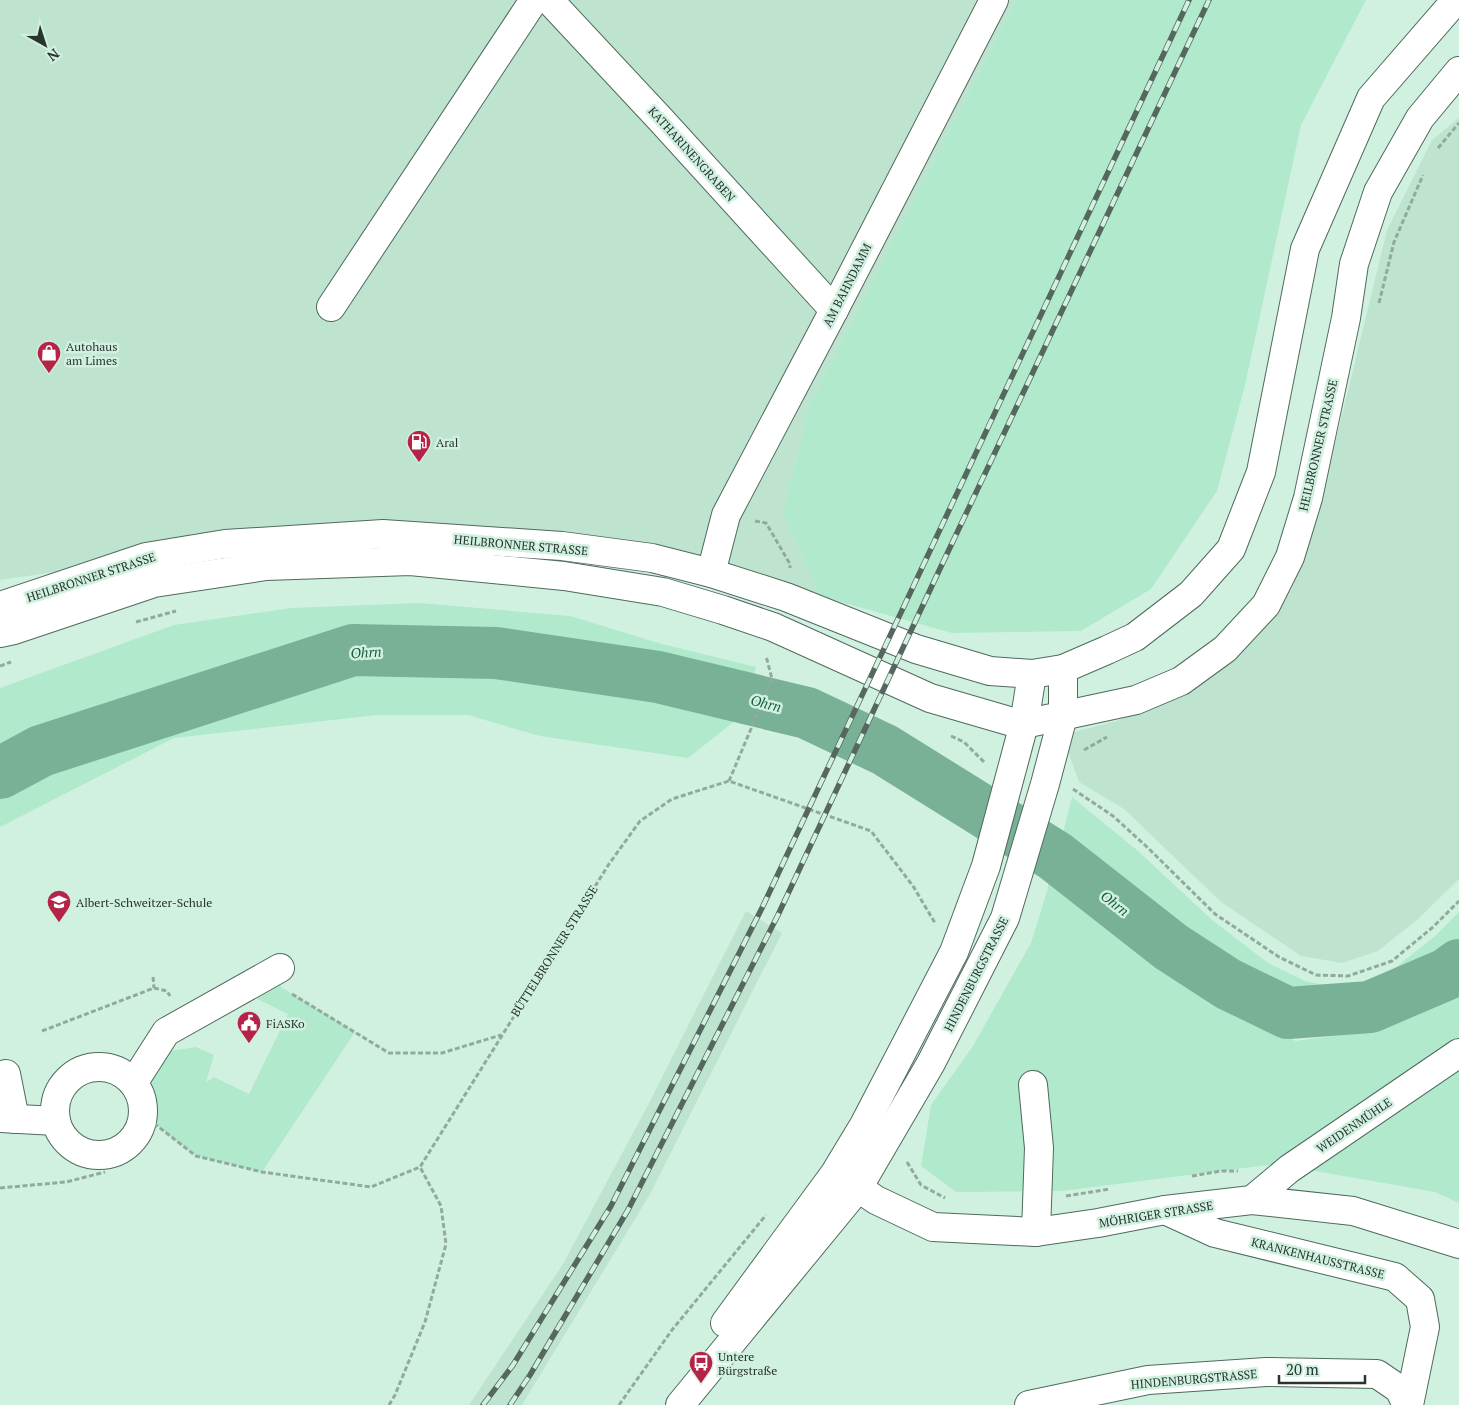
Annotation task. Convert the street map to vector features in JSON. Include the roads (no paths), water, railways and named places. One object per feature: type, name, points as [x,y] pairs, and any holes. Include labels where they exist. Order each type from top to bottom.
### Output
[{"type":"street","points":[[331,307],[534,0]]},
{"type":"street","name":"KATHARINENGRABEN","points":[[549,0],[834,310]]},
{"type":"street","name":"AM BAHNDAMM","points":[[711,573],[726,515],[994,0]]},
{"type":"street","name":"HEILBRONNER STRASSE","points":[[0,606],[146,557],[224,544],[382,534],[562,546],[652,558],[711,573],[786,597],[916,649],[990,670],[1032,674],[1063,669],[1135,637],[1190,594],[1231,549],[1261,472],[1305,250],[1371,98],[1456,0]]},
{"type":"street","name":"HEILBRONNER STRASSE","points":[[0,633],[154,583],[266,566],[410,561],[564,576],[662,592],[774,627],[930,698],[1024,724],[1136,700],[1181,681],[1225,649],[1266,605],[1290,557],[1308,498],[1346,318],[1354,264],[1378,192],[1420,118],[1459,71]]},
{"type":"street","points":[[1063,669],[1063,716]]},
{"type":"street","points":[[662,1405],[835,1173],[864,1126],[954,952],[986,866],[1024,724],[1032,674]]},
{"type":"street","name":"HINDENBURGSTRASSE","points":[[680,1405],[858,1188],[931,1063],[1005,918],[1063,716]]},
{"type":"street","points":[[134,1082],[166,1032],[280,968]]},
{"type":"street","name":"WEIDENMÜHLE","points":[[1252,1200],[1289,1170],[1459,1053]]},
{"type":"street","points":[[105,1067],[123,1072],[134,1082],[142,1096],[142,1114],[138,1134],[121,1151],[95,1155],[78,1150],[65,1138],[56,1121],[56,1104],[62,1089],[73,1076],[84,1069],[105,1067]]},
{"type":"street","points":[[6,1074],[7,1118],[56,1121]]},
{"type":"street","points":[[1033,1086],[1039,1148],[1036,1232]]},
{"type":"street","points":[[835,1173],[858,1188]]},
{"type":"street","name":"MÖHRIGER STRASSE","points":[[858,1188],[876,1200],[933,1227],[1036,1232],[1098,1223],[1165,1210],[1252,1200],[1353,1211],[1459,1244]]},
{"type":"street","name":"KRANKENHAUSSTRASSE","points":[[1165,1210],[1215,1233],[1395,1277],[1420,1299],[1425,1327],[1408,1405]]},
{"type":"street","name":"HINDENBURGSTRASSE","points":[[1029,1405],[1148,1380],[1266,1372],[1377,1374],[1399,1388],[1408,1405]]},
{"type":"waterway","name":"Ohrn","points":[[0,773],[41,751],[353,650],[496,653],[658,677],[807,713],[885,750],[1055,856],[1171,947],[1228,984],[1288,1013],[1370,1007],[1447,974],[1459,965]]},
{"type":"railway","points":[[483,1405],[513,1365],[611,1206],[762,908],[1189,0]]},
{"type":"railway","points":[[510,1405],[530,1375],[628,1210],[778,915],[1209,0]]},
{"type":"place","name":"Autohaus am Limes","points":[[49,374]]},
{"type":"place","name":"Aral","points":[[419,463]]},
{"type":"place","name":"Albert-Schweitzer-Schule","points":[[59,923]]},
{"type":"place","name":"FiASKo","points":[[249,1044]]},
{"type":"place","name":"Untere Bürgstraße","points":[[701,1384]]}]
